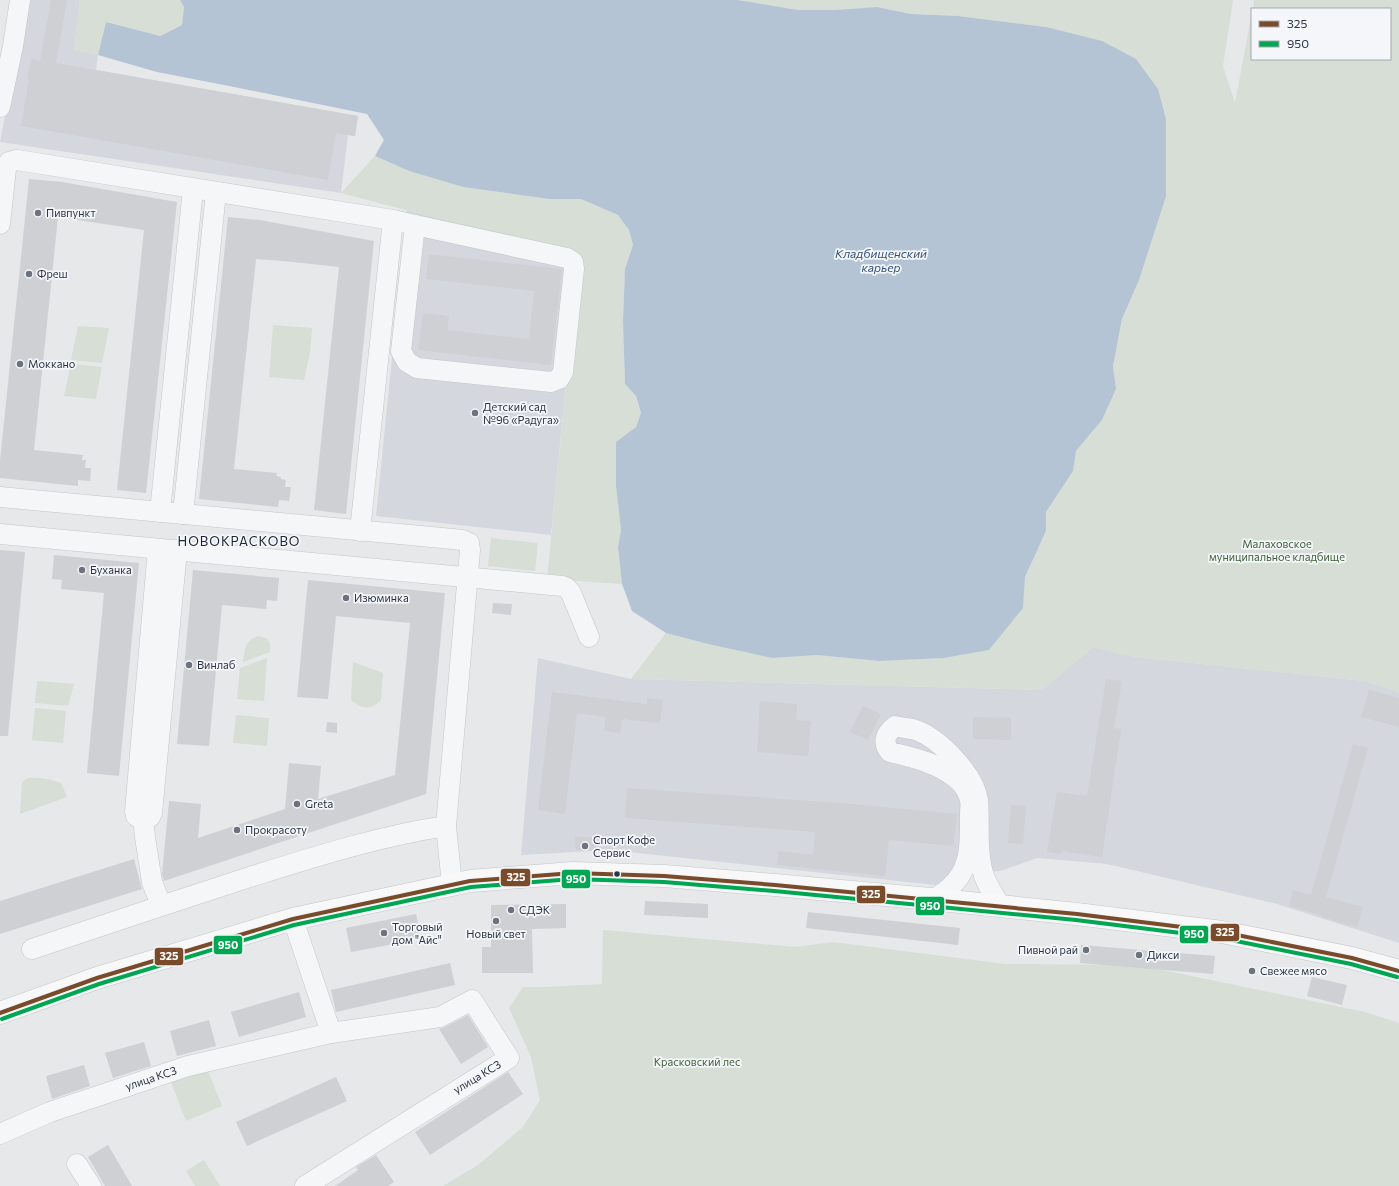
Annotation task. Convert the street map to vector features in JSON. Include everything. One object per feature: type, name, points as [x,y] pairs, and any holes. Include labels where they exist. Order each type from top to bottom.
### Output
[{"type":"main road","points":[[0,1013],[97,978],[293,920],[470,881],[573,873],[664,876],[934,899],[1222,932],[1352,958],[1399,971]]},
{"type":"street","points":[[0,107],[20,0]]},
{"type":"street","points":[[0,224],[6,169],[9,162],[17,160],[393,220],[416,225],[567,258],[573,262],[574,269],[563,372],[559,379],[551,382],[416,368],[407,362],[401,351],[416,225]]},
{"type":"street","points":[[160,512],[193,189]]},
{"type":"street","points":[[183,514],[216,192]]},
{"type":"street","points":[[360,531],[393,220]]},
{"type":"street","points":[[384,301],[407,303]]},
{"type":"street","points":[[0,497],[462,540],[469,543],[470,550],[446,826],[452,885]]},
{"type":"street","points":[[0,534],[562,586],[567,588],[571,593],[589,637]]},
{"type":"street","points":[[161,905],[152,882],[143,818],[136,816],[135,812],[167,550]]},
{"type":"street","points":[[934,899],[952,886],[962,873],[966,861],[970,832],[970,800],[966,789],[948,772],[912,756],[890,752],[885,746],[886,737],[888,731],[895,726],[917,731],[938,742],[962,766],[971,781],[978,799],[978,847],[984,877],[1000,906]]},
{"type":"street","points":[[32,949],[161,905],[340,849],[446,826]]},
{"type":"street","points":[[293,920],[331,1034]]},
{"type":"street","name":"улица КСЗ","points":[[0,1134],[50,1112],[188,1066],[331,1034],[440,1017],[472,1000],[509,1058],[305,1186]]},
{"type":"street","points":[[77,1164],[90,1186]]},
{"type":"shaded area","points":[[27,0],[80,0],[74,50],[98,55],[96,70],[358,116],[355,136],[348,135],[341,193],[0,142]]},
{"type":"shaded area","name":"Детский сад №96 «Радуга»","points":[[407,210],[569,253],[578,261],[551,535],[376,516]]},
{"type":"shaded area","points":[[1093,647],[1135,657],[1365,681],[1399,692],[1399,943],[1277,904],[1107,864],[1037,858],[1000,871],[952,873],[945,886],[609,850],[521,855],[538,658],[631,679],[1042,690]]},
{"type":"green space","points":[[80,0],[180,0],[184,7],[182,25],[159,36],[106,22],[98,55],[74,50]]},
{"type":"green space","name":"Малаховское муниципальное кладбище","points":[[738,0],[1233,0],[1223,66],[1235,103],[1251,17],[1251,60],[1391,60],[1391,8],[1253,8],[1254,0],[1399,0],[1399,692],[1365,681],[1135,657],[1093,647],[1042,690],[631,679],[666,633],[772,658],[817,655],[879,661],[944,658],[989,650],[1023,608],[1025,577],[1046,531],[1046,512],[1073,471],[1076,451],[1102,420],[1116,389],[1113,366],[1122,319],[1139,280],[1046,27],[958,16],[911,14],[877,7],[834,10],[798,10]]},
{"type":"green space","points":[[375,156],[409,171],[463,187],[549,199],[581,199],[618,215],[629,230],[633,245],[625,269],[623,321],[625,384],[636,396],[641,413],[636,427],[616,443],[616,486],[621,530],[618,547],[622,584],[547,579],[578,261],[569,253],[341,193]]},
{"type":"green space","points":[[273,325],[312,328],[310,353],[304,380],[269,377]]},
{"type":"green space","points":[[78,326],[109,328],[102,363],[71,360]]},
{"type":"green space","points":[[71,364],[102,367],[96,399],[64,396]]},
{"type":"green space","points":[[491,538],[538,543],[535,571],[488,566]]},
{"type":"green space","points":[[258,636],[267,639],[270,643],[270,652],[243,662],[246,646],[250,640]]},
{"type":"green space","points":[[267,658],[264,701],[237,699],[240,668]]},
{"type":"green space","points":[[353,662],[383,673],[381,700],[374,706],[362,707],[351,699]]},
{"type":"green space","points":[[37,681],[74,684],[68,706],[35,703]]},
{"type":"green space","points":[[35,708],[66,711],[63,743],[32,740]]},
{"type":"green space","points":[[236,715],[269,718],[267,746],[233,743]]},
{"type":"green space","points":[[28,778],[53,780],[61,783],[67,797],[20,814],[22,783]]},
{"type":"green space","name":"Красковский лес","points":[[603,930],[796,947],[833,942],[1005,964],[1139,965],[1365,1012],[1399,1023],[1399,1186],[443,1186],[478,1165],[523,1127],[540,1100],[531,1057],[509,1008],[523,987],[602,984]]},
{"type":"green space","points":[[207,1068],[222,1106],[186,1121],[171,1082]]},
{"type":"green space","points":[[204,1160],[220,1186],[195,1186],[186,1171]]},
{"type":"water","name":"Кладбищенский карьер","points":[[180,0],[738,0],[798,10],[834,10],[877,7],[911,14],[958,16],[1046,27],[1102,41],[1136,59],[1158,89],[1166,119],[1166,196],[1139,280],[1122,319],[1113,366],[1116,389],[1102,420],[1076,451],[1073,471],[1046,512],[1046,531],[1025,577],[1023,608],[989,650],[944,658],[879,661],[817,655],[772,658],[666,633],[632,611],[622,584],[618,547],[621,530],[616,486],[616,442],[636,427],[641,413],[636,396],[625,384],[623,321],[625,269],[633,245],[629,230],[618,215],[581,199],[549,199],[463,187],[409,171],[375,156],[384,140],[367,114],[157,72],[98,55],[106,22],[160,36],[182,25],[184,7]]},
{"type":"building","points":[[51,0],[67,0],[56,63],[358,116],[355,136],[336,133],[328,180],[21,126],[31,59],[40,61]]},
{"type":"building","points":[[29,179],[62,182],[177,202],[146,493],[117,490],[144,230],[58,217],[34,450],[83,455],[82,460],[86,460],[85,468],[91,468],[90,481],[78,480],[78,486],[0,478],[0,461]]},
{"type":"building","points":[[228,217],[260,220],[374,241],[346,514],[314,510],[339,267],[283,261],[256,259],[234,469],[277,473],[276,476],[286,480],[285,487],[291,487],[289,501],[279,500],[278,507],[199,499]]},
{"type":"building","points":[[429,254],[562,269],[551,365],[418,350],[423,313],[449,316],[447,330],[529,339],[534,291],[426,279]]},
{"type":"building","points":[[0,550],[25,552],[8,736],[0,736]]},
{"type":"building","points":[[54,555],[139,563],[119,776],[87,773],[104,593],[61,589],[62,580],[52,579]]},
{"type":"building","points":[[193,570],[279,578],[277,601],[267,600],[266,609],[222,605],[209,746],[177,744]]},
{"type":"building","points":[[308,580],[445,593],[426,794],[164,881],[162,874],[169,801],[201,804],[198,838],[285,809],[289,763],[321,766],[318,799],[395,775],[410,623],[336,616],[328,699],[297,697]]},
{"type":"building","points":[[493,603],[512,604],[511,615],[492,613]]},
{"type":"building","points":[[1106,679],[1122,681],[1114,728],[1121,729],[1102,857],[1061,851],[1061,854],[1047,852],[1057,792],[1087,796]]},
{"type":"building","points":[[1369,690],[1399,698],[1399,727],[1361,717]]},
{"type":"building","points":[[552,692],[647,704],[647,698],[663,700],[660,723],[622,719],[620,733],[604,731],[606,717],[577,713],[565,814],[538,810]]},
{"type":"building","points":[[760,701],[797,704],[796,720],[811,721],[808,756],[757,752]]},
{"type":"building","points":[[863,706],[881,714],[868,740],[850,732]]},
{"type":"building","points":[[973,717],[1011,718],[1011,740],[973,739]]},
{"type":"building","points":[[327,722],[337,723],[337,733],[326,732]]},
{"type":"building","points":[[1353,744],[1368,748],[1326,897],[1363,907],[1357,927],[1289,906],[1293,890],[1311,895]]},
{"type":"building","points":[[627,788],[841,803],[957,814],[953,846],[889,840],[885,876],[777,865],[779,851],[813,855],[815,832],[625,818]]},
{"type":"building","points":[[1011,805],[1026,806],[1023,844],[1008,843]]},
{"type":"building","points":[[575,837],[594,837],[595,849],[576,850]]},
{"type":"building","points":[[134,859],[142,889],[0,934],[0,901]]},
{"type":"building","points":[[645,901],[708,904],[708,918],[644,915]]},
{"type":"building","points":[[566,904],[566,928],[532,929],[533,973],[482,973],[482,947],[491,947],[491,905]]},
{"type":"building","points":[[808,912],[960,928],[958,945],[806,928]]},
{"type":"building","name":"Торговый дом \"Айс\"","points":[[416,914],[421,939],[351,952],[346,928]]},
{"type":"building","points":[[1081,945],[1215,956],[1213,974],[1080,963]]},
{"type":"building","points":[[450,963],[455,985],[336,1012],[331,990]]},
{"type":"building","points":[[1312,977],[1347,985],[1342,1005],[1307,996]]},
{"type":"building","points":[[299,992],[306,1017],[239,1037],[231,1012]]},
{"type":"building","points":[[468,1015],[488,1047],[461,1064],[439,1029]]},
{"type":"building","points":[[209,1020],[216,1046],[177,1056],[170,1031]]},
{"type":"building","points":[[144,1042],[151,1066],[113,1078],[105,1053]]},
{"type":"building","points":[[84,1065],[90,1086],[52,1099],[46,1076]]},
{"type":"building","points":[[508,1072],[523,1094],[430,1155],[415,1132]]},
{"type":"building","points":[[336,1077],[347,1101],[247,1146],[236,1122]]},
{"type":"building","points":[[108,1145],[132,1186],[105,1186],[88,1157]]},
{"type":"building","points":[[376,1155],[394,1182],[388,1186],[335,1186],[358,1170],[356,1167]]},
{"type":"transit line","name":"325","points":[[0,1013],[97,978],[293,919],[470,881],[573,873],[664,876],[775,885],[1077,914],[1222,932],[1352,958],[1399,971]]},
{"type":"transit line","name":"950","points":[[2,1019],[99,984],[294,925],[471,887],[573,879],[664,882],[1076,920],[1221,938],[1351,964],[1397,977]]},
{"type":"place","name":"Пивпункт","points":[[38,213]]},
{"type":"place","name":"Фреш","points":[[29,274]]},
{"type":"place","name":"Моккано","points":[[20,364]]},
{"type":"place","name":"Детский сад №96 «Радуга»","points":[[475,413]]},
{"type":"place","name":"Буханка","points":[[82,570]]},
{"type":"place","name":"Изюминка","points":[[346,598]]},
{"type":"place","name":"Винлаб","points":[[189,665]]},
{"type":"place","name":"Greta","points":[[297,804]]},
{"type":"place","name":"Прокрасоту","points":[[237,830]]},
{"type":"place","name":"Спорт Кофе Сервис","points":[[585,846]]},
{"type":"place","name":"СДЭК","points":[[511,910]]},
{"type":"place","name":"Новый свет","points":[[496,921]]},
{"type":"place","name":"Торговый дом \"Айс\"","points":[[384,933]]},
{"type":"place","name":"Пивной рай","points":[[1086,950]]},
{"type":"place","name":"Дикси","points":[[1139,955]]},
{"type":"place","name":"Свежее мясо","points":[[1252,971]]},
{"type":"district","name":"НОВОКРАСКОВО","points":[[239,541]]}]
